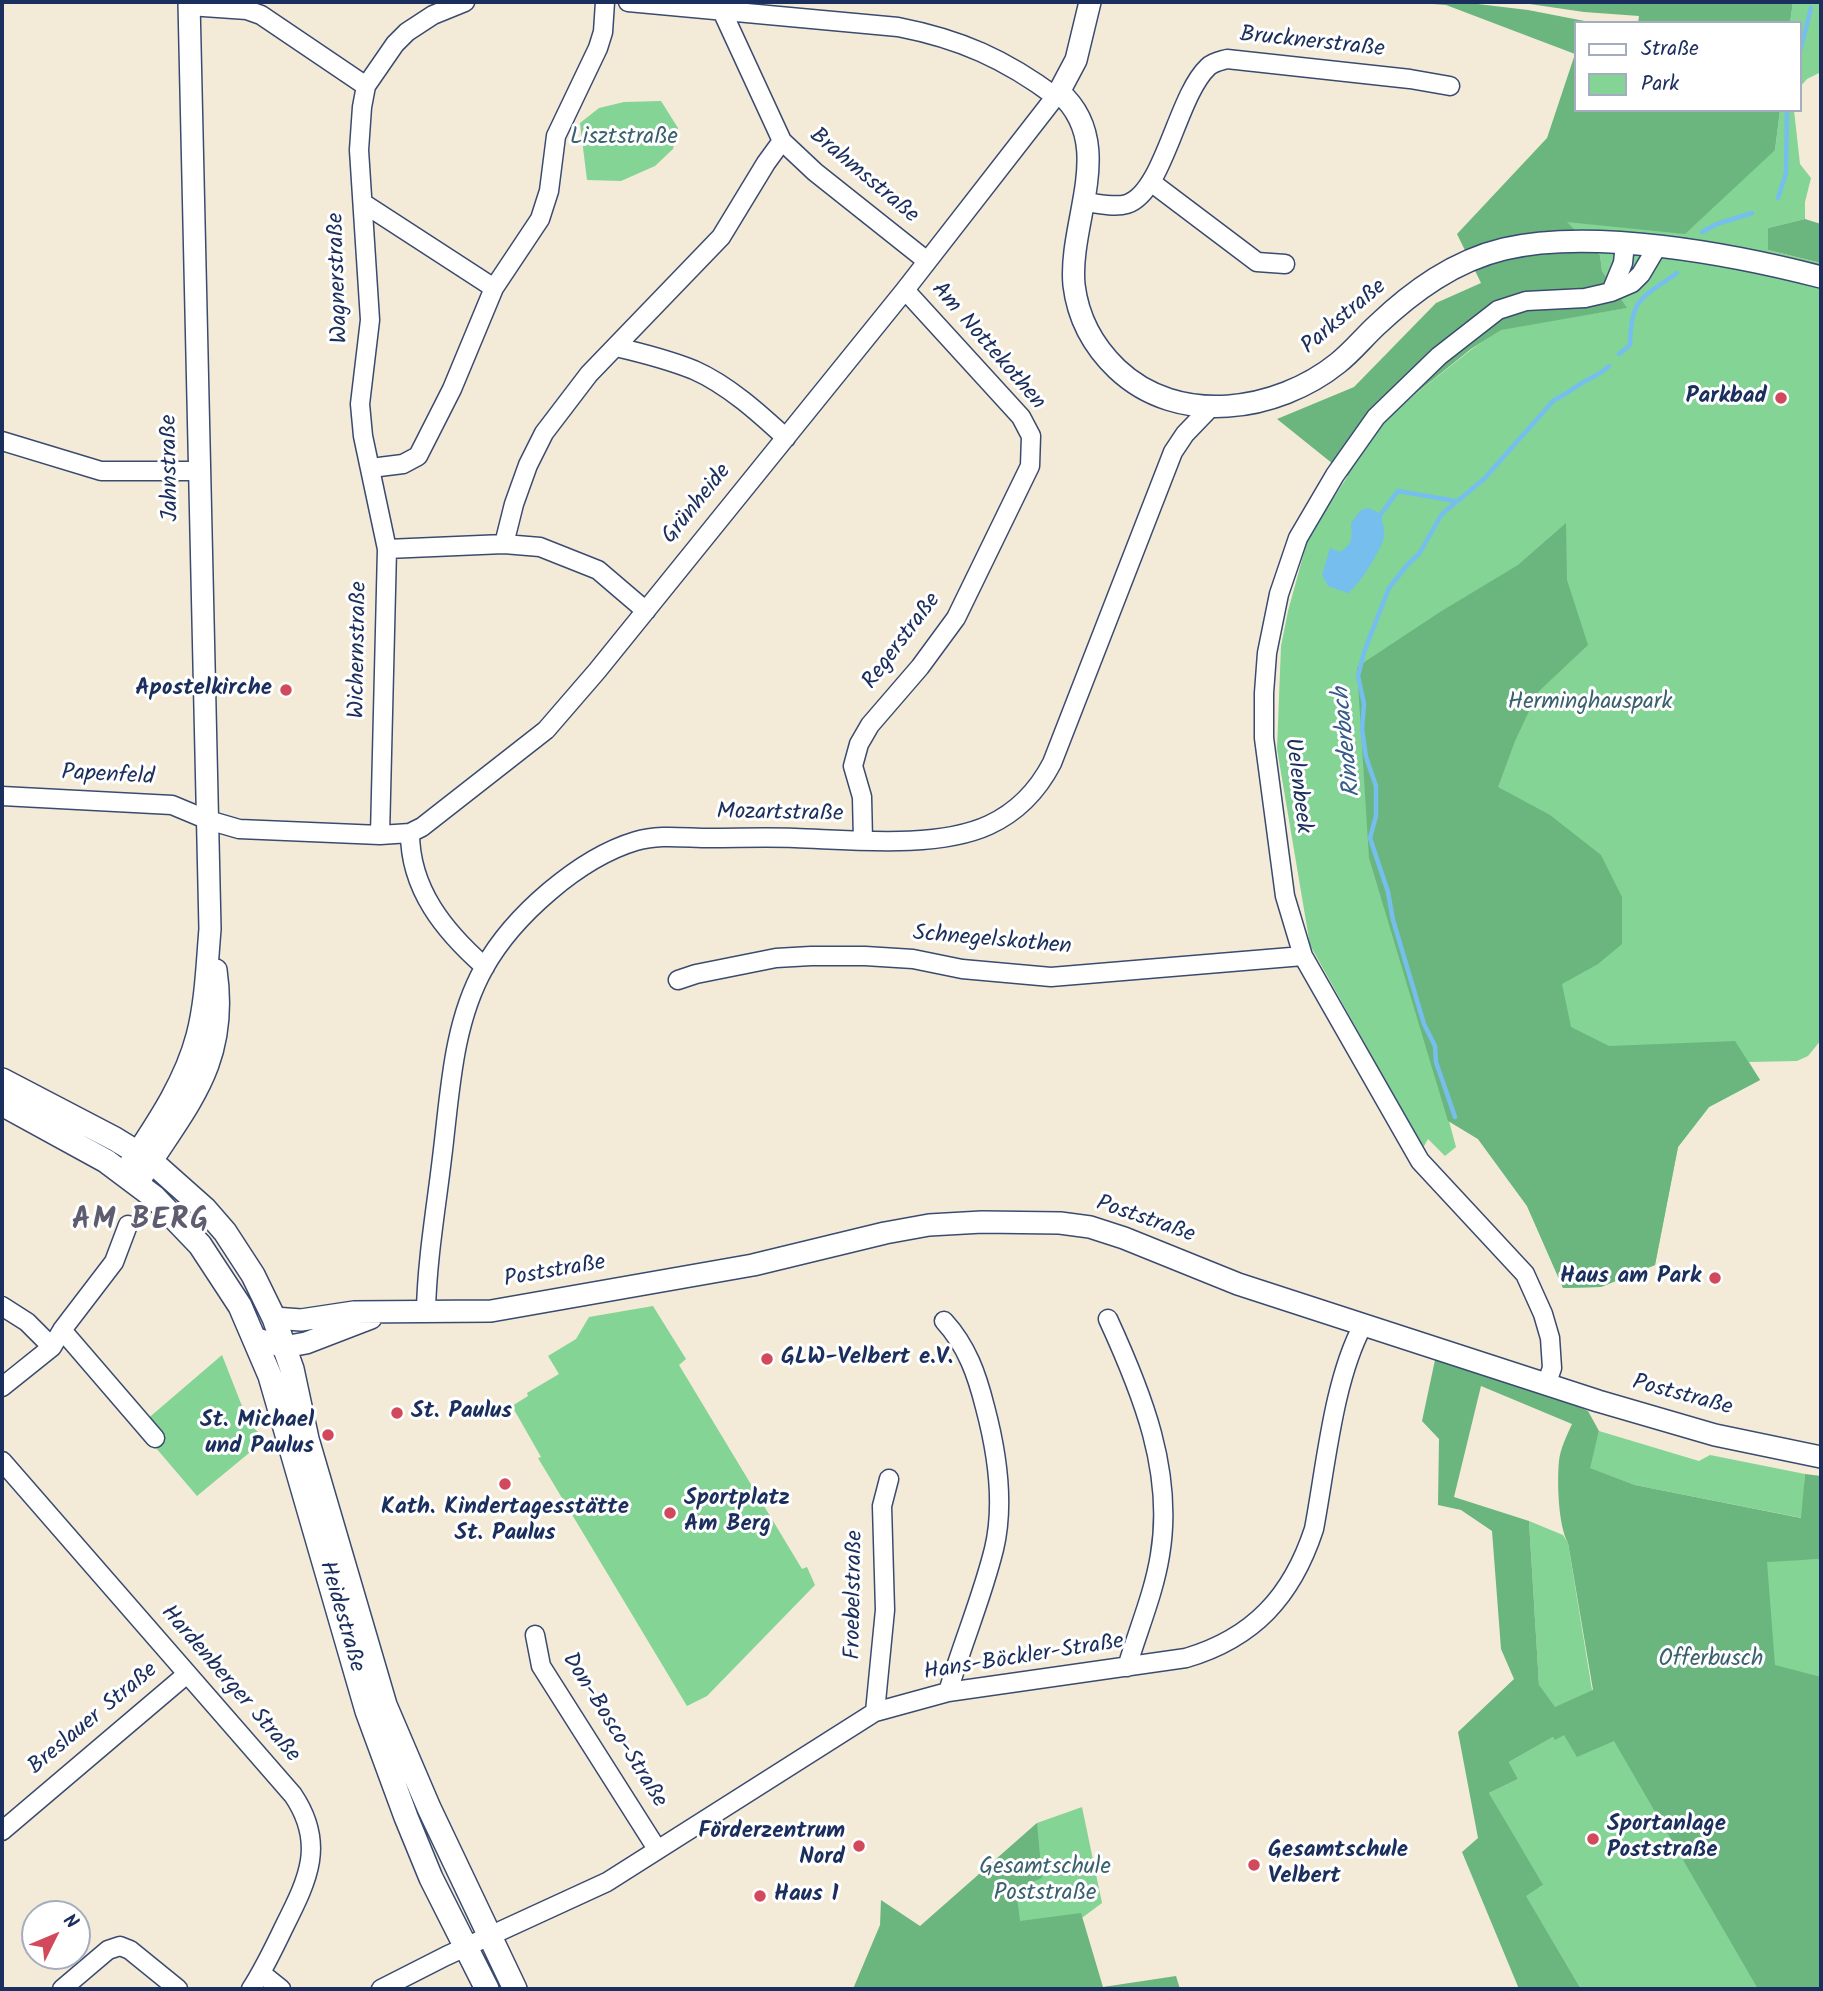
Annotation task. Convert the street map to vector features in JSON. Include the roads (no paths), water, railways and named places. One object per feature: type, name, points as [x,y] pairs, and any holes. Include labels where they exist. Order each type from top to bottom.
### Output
[{"type":"main road","name":"Heidestraße","points":[[2,1080],[144,1156],[205,1209],[243,1258],[274,1318],[295,1377],[307,1439],[385,1705],[429,1808],[515,1989]]},
{"type":"main road","name":"Heidestraße","points":[[2,1104],[131,1178],[171,1212],[200,1245],[228,1284],[270,1376],[367,1711],[406,1817],[431,1878],[488,1989]]},
{"type":"street","name":"Wagnerstraße","points":[[371,468],[363,436],[360,404],[370,320],[359,150],[366,86],[395,44],[407,32],[433,15],[465,2]]},
{"type":"street","points":[[371,468],[403,464],[418,456],[452,389],[494,288],[540,219],[549,191],[556,136],[598,48],[603,32],[605,2]]},
{"type":"street","points":[[628,2],[898,27],[936,34],[973,47],[1057,95]]},
{"type":"street","name":"Grünheide","points":[[208,820],[239,829],[380,835],[410,833],[442,813],[547,730],[905,290],[1057,95],[1076,60],[1090,2]]},
{"type":"street","points":[[190,3],[247,10],[261,15],[366,86]]},
{"type":"street","name":"Jahnstraße","points":[[131,1178],[192,1056],[198,1033],[210,929],[188,40],[190,3]]},
{"type":"street","name":"Brahmsstraße","points":[[722,11],[782,141],[815,172],[927,261]]},
{"type":"street","name":"Brucknerstraße","points":[[1084,202],[1127,204],[1139,197],[1152,182],[1200,76],[1214,62],[1227,59],[1410,79],[1450,86]]},
{"type":"street","name":"Parkstraße","points":[[1057,95],[1072,103],[1085,132],[1089,167],[1074,256],[1074,284],[1078,309],[1088,333],[1099,350],[1132,382],[1170,400],[1190,406],[1241,404],[1271,398],[1306,383],[1338,363],[1422,286],[1456,267],[1503,249],[1580,242],[1625,244],[1749,261],[1821,277]]},
{"type":"street","points":[[504,544],[528,465],[544,433],[589,374],[721,237],[782,141]]},
{"type":"street","points":[[1152,182],[1257,262],[1285,264]]},
{"type":"street","points":[[363,203],[494,288]]},
{"type":"street","points":[[1611,292],[1623,262],[1625,244]]},
{"type":"street","name":"Uelenbeek","points":[[1546,1385],[1552,1368],[1549,1338],[1543,1314],[1525,1274],[1420,1161],[1303,956],[1285,896],[1264,727],[1268,653],[1279,594],[1298,538],[1335,475],[1376,417],[1439,356],[1484,318],[1498,310],[1527,301],[1585,298],[1611,292],[1632,283],[1641,274],[1657,247]]},
{"type":"street","name":"Am Nottekothen","points":[[905,290],[1021,417],[1031,436]]},
{"type":"street","points":[[616,347],[665,360],[696,372],[734,395],[786,438]]},
{"type":"street","name":"Mozartstraße","points":[[426,1311],[431,1240],[456,1050],[466,1012],[485,967],[509,933],[537,904],[582,867],[610,851],[638,840],[672,837],[863,841],[949,837],[1003,818],[1042,784],[1063,739],[1173,452],[1185,434],[1211,407]]},
{"type":"street","name":"Regerstraße","points":[[863,841],[862,797],[853,766],[859,744],[870,725],[920,667],[956,618],[1030,466],[1031,436]]},
{"type":"street","points":[[2,441],[101,471],[198,471]]},
{"type":"street","name":"Wichernstraße","points":[[371,468],[387,549],[380,835]]},
{"type":"street","points":[[387,549],[504,544],[540,547],[598,570],[646,611]]},
{"type":"street","name":"Papenfeld","points":[[2,796],[172,805],[208,820]]},
{"type":"street","points":[[410,833],[410,853],[421,886],[436,916],[458,943],[485,967]]},
{"type":"street","name":"Schnegelskothen","points":[[678,980],[775,958],[811,956],[913,959],[962,969],[1051,977],[1303,956]]},
{"type":"street","name":"Poststraße","points":[[274,1318],[301,1320],[354,1312],[491,1311],[753,1265],[929,1225],[1060,1223],[1090,1227],[1124,1238],[1238,1284],[1546,1385],[1715,1435],[1821,1457]]},
{"type":"street","points":[[2,1387],[52,1347],[114,1262],[128,1225]]},
{"type":"street","points":[[2,1306],[27,1322],[52,1347]]},
{"type":"street","name":"Poststraße","points":[[284,1347],[306,1343],[389,1311]]},
{"type":"street","points":[[1108,1319],[1150,1421],[1164,1489],[1165,1512],[1156,1578],[1127,1667]]},
{"type":"street","points":[[944,1321],[958,1336],[983,1398],[993,1438],[999,1494],[995,1547],[948,1692]]},
{"type":"street","name":"Hans-Böckler-Straße","points":[[381,1989],[607,1882],[875,1712],[948,1692],[1186,1658],[1222,1645],[1254,1624],[1283,1594],[1297,1574],[1314,1529],[1343,1373],[1354,1340],[1363,1325]]},
{"type":"street","points":[[62,1330],[155,1438]]},
{"type":"street","points":[[254,1338],[284,1347]]},
{"type":"street","name":"Hardenberger Straße","points":[[2,1461],[293,1795],[309,1828],[312,1854],[307,1879],[251,1989]]},
{"type":"street","name":"Froebelstraße","points":[[875,1712],[885,1610],[882,1506],[889,1479]]},
{"type":"street","name":"Don-Bosco-Straße","points":[[535,1635],[541,1665],[657,1849]]},
{"type":"street","name":"Breslauer Straße","points":[[2,1831],[187,1674]]},
{"type":"street","points":[[62,1989],[108,1950],[120,1945],[178,1989]]},
{"type":"street","points":[[261,1973],[281,1989]]},
{"type":"water","points":[[1369,508],[1381,514],[1384,534],[1379,550],[1363,576],[1348,593],[1328,586],[1322,575],[1330,548],[1340,552],[1347,546],[1351,537],[1351,523],[1361,510]]},
{"type":"waterway","name":"Rinderbach","points":[[1802,44],[1811,8]]},
{"type":"waterway","name":"Rinderbach","points":[[1778,198],[1786,173],[1787,112]]},
{"type":"waterway","name":"Rinderbach","points":[[1702,232],[1717,224],[1752,213]]},
{"type":"waterway","name":"Rinderbach","points":[[1619,354],[1630,345],[1633,317],[1640,301],[1677,273]]},
{"type":"waterway","name":"Rinderbach","points":[[1455,1117],[1436,1062],[1435,1046],[1424,1024],[1393,920],[1388,892],[1370,838],[1376,816],[1376,786],[1366,757],[1362,729],[1364,704],[1358,676],[1364,652],[1389,588],[1419,554],[1442,514],[1484,479],[1554,400],[1609,366]]},
{"type":"waterway","points":[[1381,514],[1398,491],[1455,501]]},
{"type":"place","name":"Parkbad","points":[[1781,398]]},
{"type":"place","name":"Apostelkirche","points":[[286,690]]},
{"type":"place","name":"Haus am Park","points":[[1715,1278]]},
{"type":"place","name":"GLW-Velbert e.V.","points":[[767,1359]]},
{"type":"place","name":"St. Paulus","points":[[397,1413]]},
{"type":"place","name":"St. Michael und Paulus","points":[[328,1435]]},
{"type":"place","name":"Kath. Kindertagesstätte St. Paulus","points":[[505,1484]]},
{"type":"place","name":"Sportplatz Am Berg","points":[[670,1513]]},
{"type":"place","name":"Sportanlage Poststraße","points":[[1593,1839]]},
{"type":"place","name":"Förderzentrum Nord","points":[[859,1846]]},
{"type":"place","name":"Gesamtschule Velbert","points":[[1254,1865]]},
{"type":"place","name":"Haus 1","points":[[760,1896]]},
{"type":"district","name":"AM BERG","points":[[141,1223]]},
{"type":"park label","name":"Lisztstraße","points":[[624,139]]},
{"type":"park label","name":"Herminghauspark","points":[[1590,704]]},
{"type":"park label","name":"Offerbusch","points":[[1711,1661]]},
{"type":"park label","name":"Gesamtschule Poststraße","points":[[1045,1882]]}]
